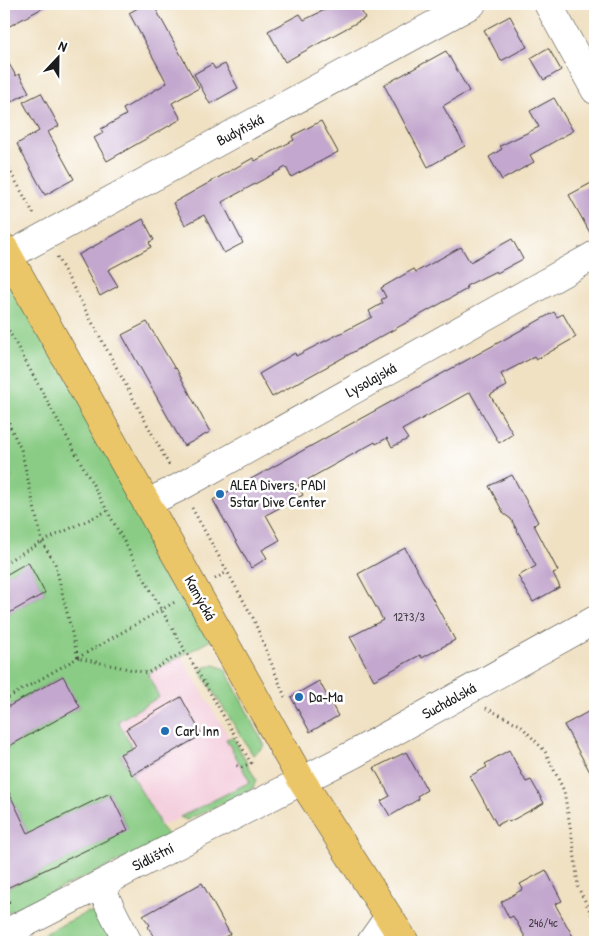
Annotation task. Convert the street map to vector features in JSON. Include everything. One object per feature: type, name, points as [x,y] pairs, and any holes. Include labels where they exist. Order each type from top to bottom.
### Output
[{"type":"main road","name":"Kamýcká","points":[[6,252],[302,781],[405,942]]},
{"type":"street","name":"Budyňská","points":[[6,252],[46,235],[472,4]]},
{"type":"street","points":[[548,4],[595,90]]},
{"type":"street","name":"Lysolajská","points":[[147,503],[180,487],[595,255]]},
{"type":"street","name":"Suchdolská","points":[[302,781],[595,620]]},
{"type":"street","name":"Sídlištní","points":[[4,934],[302,781]]},
{"type":"street","points":[[99,885],[128,942]]},
{"type":"street","points":[[371,942],[388,918]]},
{"type":"path","points":[[4,160],[180,487],[253,618],[288,705]]},
{"type":"path","points":[[4,322],[161,610],[251,763],[242,767],[234,765]]},
{"type":"path","points":[[4,403],[10,426],[21,449],[42,542],[55,563],[78,658]]},
{"type":"path","points":[[4,563],[42,542],[107,511]]},
{"type":"path","points":[[4,700],[228,572]]},
{"type":"path","points":[[78,658],[147,673],[185,652]]},
{"type":"path","points":[[454,699],[487,709],[520,725],[545,751],[564,791],[574,849],[578,887],[595,921]]},
{"type":"shaded area","points":[[181,656],[229,737],[226,739],[250,782],[192,813],[160,826],[120,754],[118,721],[159,697],[148,674]]},
{"type":"green space","points":[[4,262],[213,639],[148,674],[159,697],[118,721],[132,748],[120,755],[160,826],[170,838],[4,914],[4,876],[8,888],[128,829],[110,793],[37,829],[30,837],[13,801],[4,805],[4,749],[80,707],[62,676],[4,709],[4,616],[45,593],[28,563],[4,576],[4,483],[12,478],[4,464]]},
{"type":"green space","points":[[215,665],[225,669],[265,746],[253,755],[200,671],[205,667]]},
{"type":"green space","points":[[233,737],[256,780],[253,788],[187,820],[180,817],[250,782],[226,739]]},
{"type":"green space","points":[[88,912],[100,916],[113,942],[27,942]]},
{"type":"building","points":[[4,4],[50,4],[4,29]]},
{"type":"building","points":[[145,4],[153,4],[199,88],[172,103],[181,119],[107,161],[94,138],[103,133],[101,129],[126,115],[123,109],[167,83],[129,13]]},
{"type":"building","points":[[337,4],[358,4],[365,18],[285,62],[268,31],[300,14],[304,20]]},
{"type":"building","points":[[510,16],[527,47],[501,61],[484,30]]},
{"type":"building","points":[[549,49],[561,70],[544,80],[531,58]]},
{"type":"building","points":[[446,51],[469,91],[443,106],[465,146],[428,167],[384,85]]},
{"type":"building","points":[[4,55],[16,76],[19,74],[29,92],[4,106]]},
{"type":"building","points":[[212,64],[215,69],[225,64],[238,88],[210,104],[194,74]]},
{"type":"building","points":[[41,93],[59,126],[48,132],[74,179],[45,195],[17,144],[39,131],[23,102]]},
{"type":"building","points":[[554,98],[573,131],[530,155],[534,162],[502,180],[489,157],[502,149],[500,146],[539,127],[530,111]]},
{"type":"building","points":[[321,121],[338,152],[291,177],[286,167],[222,202],[243,243],[224,253],[204,215],[185,225],[173,203],[253,158],[255,161],[294,140],[292,136]]},
{"type":"building","points":[[595,181],[595,239],[594,240],[569,195]]},
{"type":"building","points":[[143,219],[154,240],[149,242],[151,247],[108,270],[118,286],[100,296],[78,255]]},
{"type":"building","points":[[512,239],[523,259],[497,273],[496,271],[466,286],[467,289],[272,397],[259,374],[295,353],[296,356],[372,317],[369,311],[383,303],[381,300],[386,297],[381,288],[414,269],[416,272],[461,247],[470,262]]},
{"type":"building","points":[[554,312],[557,317],[563,314],[576,337],[536,360],[534,357],[501,374],[507,386],[490,395],[513,434],[499,443],[470,392],[402,430],[408,439],[392,447],[387,438],[376,444],[375,442],[298,485],[303,495],[266,515],[280,540],[262,550],[267,558],[251,568],[213,500]]},
{"type":"building","points":[[147,322],[176,368],[210,432],[184,446],[122,335]]},
{"type":"building","points":[[512,475],[538,522],[534,525],[558,571],[553,573],[560,587],[533,602],[518,576],[536,566],[511,519],[504,514],[489,486]]},
{"type":"building","points":[[405,548],[455,640],[422,658],[420,655],[374,680],[350,637],[383,620],[358,574]]},
{"type":"building","points":[[28,562],[45,593],[4,616],[4,576]]},
{"type":"building","points":[[63,676],[80,707],[4,749],[4,709]]},
{"type":"building","points":[[319,681],[338,716],[310,732],[291,697]]},
{"type":"building","points":[[181,697],[202,735],[132,775],[120,754],[136,746],[126,729]]},
{"type":"building","points":[[595,708],[595,781],[564,725]]},
{"type":"building","points":[[509,750],[526,782],[531,780],[544,803],[509,822],[507,820],[497,825],[470,776],[487,767],[485,764]]},
{"type":"building","points":[[406,752],[427,790],[417,796],[419,799],[390,816],[381,801],[390,796],[374,768]]},
{"type":"building","points":[[4,782],[28,833],[110,793],[128,830],[7,888],[4,876]]},
{"type":"building","points":[[546,870],[562,901],[555,904],[576,942],[528,942],[513,916],[509,918],[501,902],[523,889],[520,884]]},
{"type":"building","points":[[202,883],[230,934],[215,942],[157,942],[148,927],[150,925],[143,916]]},
{"type":"place","name":"ALEA Divers, PADI 5star Dive Center","points":[[220,494]]},
{"type":"place","name":"Da-Ma","points":[[299,697]]},
{"type":"place","name":"Carl Inn","points":[[165,731]]}]
